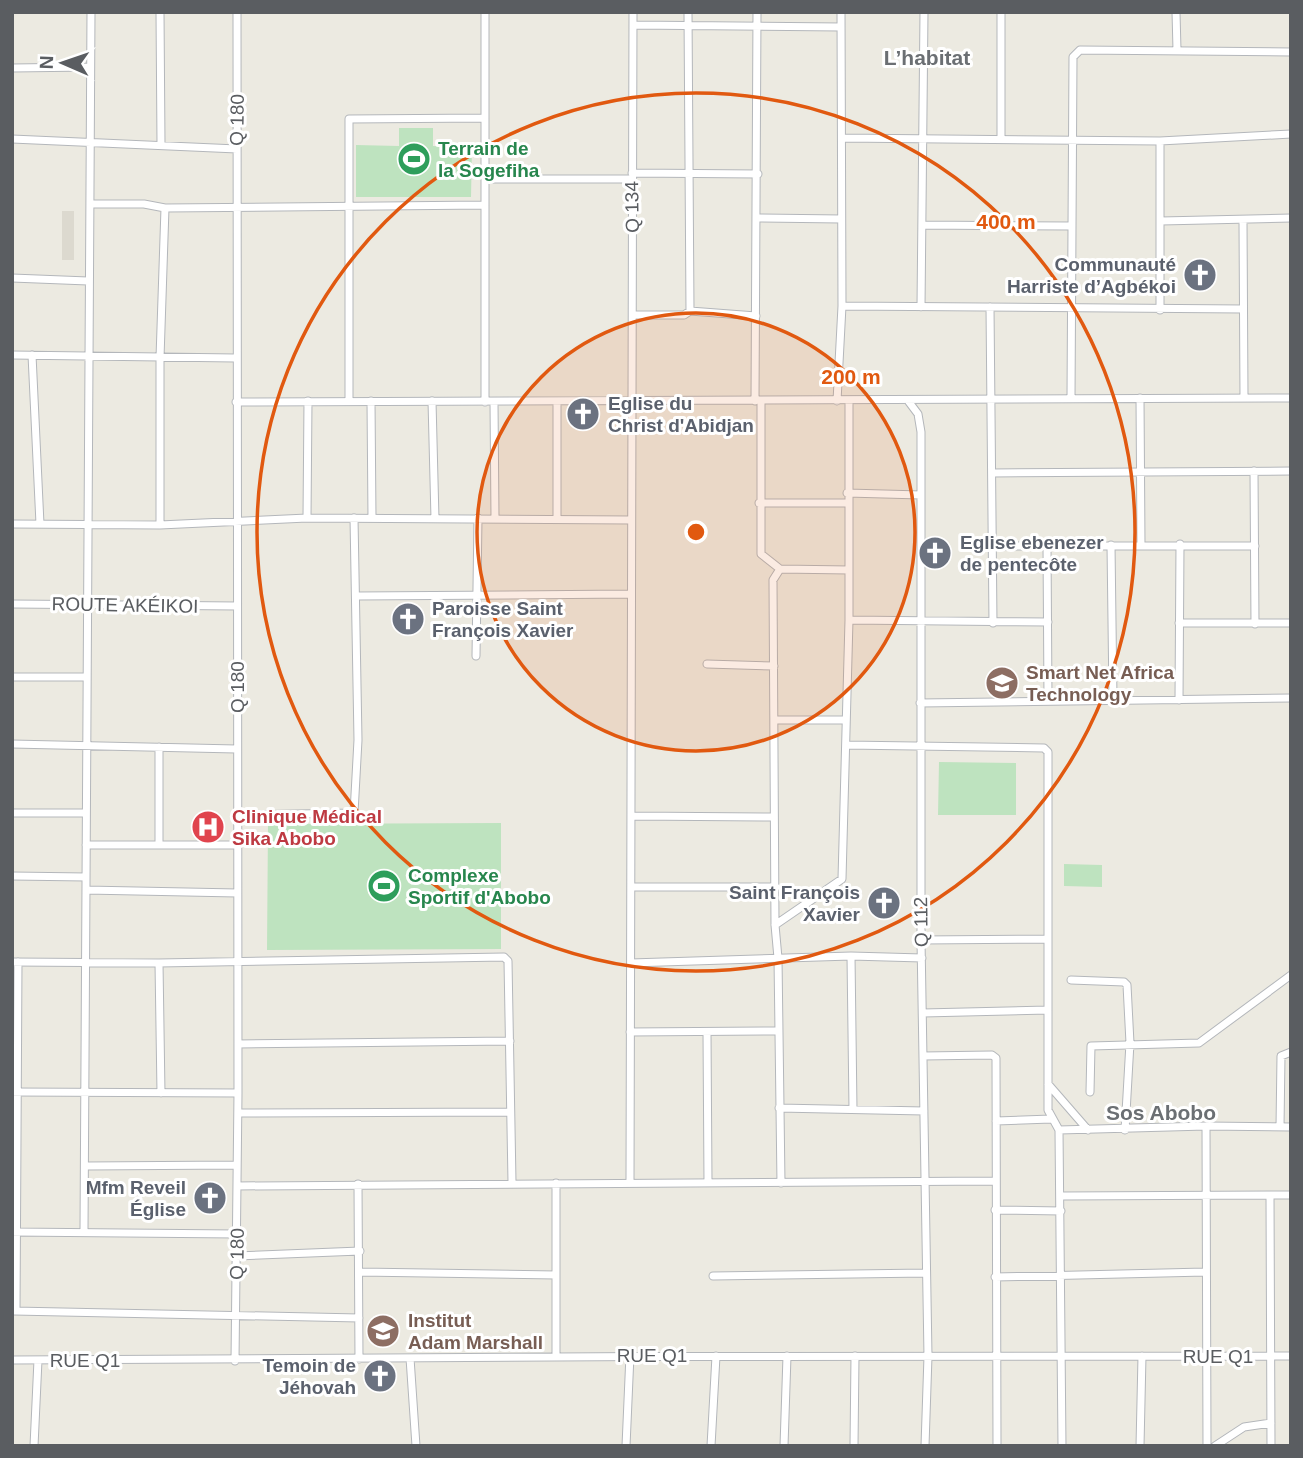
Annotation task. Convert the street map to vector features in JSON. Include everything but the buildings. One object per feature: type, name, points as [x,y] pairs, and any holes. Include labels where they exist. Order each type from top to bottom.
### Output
[{"type":"street","points":[[84,1233],[87,1093],[87,356],[92,141],[91,12]]},
{"type":"street","points":[[160,12],[161,144]]},
{"type":"street","name":"Q 180","points":[[235,1361],[238,1113],[235,358],[237,12]]},
{"type":"street","points":[[485,12],[485,402]]},
{"type":"street","name":"Q 134","points":[[630,1183],[631,520],[635,401],[633,12]]},
{"type":"street","points":[[688,12],[690,311]]},
{"type":"street","points":[[757,12],[756,316],[761,554],[780,569],[849,570]]},
{"type":"street","points":[[837,401],[842,306],[841,12]]},
{"type":"street","points":[[921,307],[923,12]]},
{"type":"street","points":[[1001,12],[1001,139]]},
{"type":"street","points":[[1176,12],[1177,50]]},
{"type":"street","points":[[633,24],[841,27]]},
{"type":"street","points":[[1071,399],[1073,57],[1080,50],[1291,52]]},
{"type":"street","points":[[12,68],[90,67]]},
{"type":"street","points":[[349,401],[347,205],[350,117],[485,118]]},
{"type":"street","points":[[842,138],[1160,141],[1291,134]]},
{"type":"street","points":[[12,139],[237,149]]},
{"type":"street","points":[[1160,141],[1160,310]]},
{"type":"street","points":[[485,179],[758,173]]},
{"type":"street","points":[[91,204],[144,204],[165,208],[485,205]]},
{"type":"street","points":[[160,525],[160,358],[165,208]]},
{"type":"street","points":[[758,218],[841,219]]},
{"type":"street","points":[[1161,221],[1291,218]]},
{"type":"street","points":[[1243,221],[1244,397]]},
{"type":"street","points":[[922,225],[1072,226]]},
{"type":"street","points":[[12,278],[88,281]]},
{"type":"street","points":[[842,306],[1243,309]]},
{"type":"street","points":[[990,307],[993,623]]},
{"type":"street","points":[[634,315],[684,315],[690,311],[756,316]]},
{"type":"street","points":[[12,355],[235,358]]},
{"type":"street","points":[[32,355],[40,524]]},
{"type":"street","points":[[1140,398],[1141,544]]},
{"type":"street","points":[[236,402],[909,402],[1291,398]]},
{"type":"street","points":[[307,518],[308,401]]},
{"type":"street","points":[[371,401],[372,518]]},
{"type":"street","points":[[432,401],[435,519]]},
{"type":"street","points":[[494,402],[495,518]]},
{"type":"street","points":[[557,402],[557,519]]},
{"type":"street","points":[[775,925],[842,879],[849,620],[849,402]]},
{"type":"street","name":"Q 112","points":[[909,402],[920,423],[921,940],[928,1356],[925,1446]]},
{"type":"street","points":[[1254,471],[1255,624]]},
{"type":"street","points":[[992,473],[1291,471]]},
{"type":"street","points":[[847,493],[921,495]]},
{"type":"street","points":[[759,503],[848,503]]},
{"type":"street","points":[[12,524],[160,525],[307,518],[631,520]]},
{"type":"street","points":[[237,814],[316,816],[354,813],[358,740],[354,518]]},
{"type":"street","points":[[476,656],[478,518]]},
{"type":"street","points":[[1179,699],[1180,544]]},
{"type":"street","points":[[1047,545],[1048,700]]},
{"type":"street","points":[[1111,545],[1113,699]]},
{"type":"street","points":[[992,546],[1255,546]]},
{"type":"street","points":[[780,569],[773,580],[775,925],[778,958],[781,1183]]},
{"type":"street","points":[[357,596],[631,594]]},
{"type":"street","name":"ROUTE AKÉIKOI","points":[[12,604],[237,606]]},
{"type":"street","points":[[849,620],[1048,622]]},
{"type":"street","points":[[1179,622],[1291,623]]},
{"type":"street","points":[[707,664],[774,666]]},
{"type":"street","points":[[12,677],[87,677]]},
{"type":"street","points":[[920,703],[1291,698]]},
{"type":"street","points":[[774,720],[845,720]]},
{"type":"street","points":[[12,744],[236,749]]},
{"type":"street","points":[[846,746],[1047,750],[1048,1084],[1051,1119],[1059,1130],[1062,1446]]},
{"type":"street","points":[[159,747],[159,845]]},
{"type":"street","points":[[12,813],[86,813]]},
{"type":"street","points":[[632,816],[774,817]]},
{"type":"street","points":[[86,845],[237,845]]},
{"type":"street","points":[[12,876],[86,877]]},
{"type":"street","points":[[631,887],[776,887]]},
{"type":"street","points":[[86,890],[237,893]]},
{"type":"street","points":[[921,940],[1047,939]]},
{"type":"street","points":[[631,962],[851,956],[922,958]]},
{"type":"street","points":[[851,956],[853,1109]]},
{"type":"street","points":[[359,1318],[14,1311],[15,962],[159,963],[504,957],[508,961],[512,1182]]},
{"type":"street","points":[[159,963],[160,1093]]},
{"type":"street","points":[[1090,1093],[1091,1046],[1199,1042],[1291,975]]},
{"type":"street","points":[[1071,980],[1124,982],[1127,985],[1130,1043],[1125,1130]]},
{"type":"street","points":[[923,1013],[1048,1010]]},
{"type":"street","points":[[630,1032],[779,1031]]},
{"type":"street","points":[[707,1032],[708,1183]]},
{"type":"street","points":[[238,1044],[510,1041]]},
{"type":"street","points":[[1280,1127],[1281,1056],[1291,1052]]},
{"type":"street","points":[[923,1056],[995,1056],[997,1446]]},
{"type":"street","points":[[1048,1084],[1088,1130]]},
{"type":"street","points":[[15,1092],[238,1093]]},
{"type":"street","points":[[779,1108],[924,1111]]},
{"type":"street","points":[[238,1113],[510,1112]]},
{"type":"street","points":[[996,1121],[1051,1119]]},
{"type":"street","points":[[1206,1126],[1207,1446]]},
{"type":"street","points":[[1059,1130],[1291,1127]]},
{"type":"street","points":[[86,1166],[237,1165]]},
{"type":"street","points":[[237,1186],[512,1182],[781,1183],[925,1179],[995,1181]]},
{"type":"street","points":[[556,1182],[556,1355]]},
{"type":"street","points":[[358,1184],[359,1359]]},
{"type":"street","points":[[1061,1196],[1206,1198],[1291,1195]]},
{"type":"street","points":[[1270,1196],[1271,1446]]},
{"type":"street","points":[[995,1210],[1060,1211]]},
{"type":"street","points":[[15,1232],[237,1234]]},
{"type":"street","points":[[236,1256],[360,1251]]},
{"type":"street","points":[[360,1272],[556,1275]]},
{"type":"street","points":[[995,1277],[1205,1272]]},
{"type":"street","points":[[713,1276],[926,1273]]},
{"type":"street","name":"RUE Q1","points":[[12,1360],[235,1361],[556,1355],[1291,1356]]},
{"type":"street","points":[[626,1446],[630,1355]]},
{"type":"street","points":[[711,1446],[716,1356]]},
{"type":"street","points":[[784,1446],[787,1356]]},
{"type":"street","points":[[855,1356],[855,1446]]},
{"type":"street","points":[[1140,1446],[1142,1356]]},
{"type":"street","points":[[410,1358],[416,1446]]},
{"type":"street","points":[[34,1446],[38,1360]]},
{"type":"street","points":[[1215,1446],[1244,1427],[1271,1423]]},
{"type":"shaded area","points":[[62,211],[74,211],[74,260],[62,260]]},
{"type":"green space","name":"Terrain de la Sogefiha","points":[[399,128],[433,128],[433,146],[472,147],[471,197],[356,197],[356,145],[399,146]]},
{"type":"green space","points":[[939,762],[1016,763],[1016,815],[938,815]]},
{"type":"green space","name":"Complexe Sportif d'Abobo","points":[[501,823],[501,949],[267,950],[268,824]]},
{"type":"green space","points":[[1064,864],[1102,865],[1102,887],[1064,886]]},
{"type":"place","name":"Terrain de la Sogefiha","points":[[414,159]]},
{"type":"place","name":"Communauté Harriste d’Agbékoi","points":[[1200,275]]},
{"type":"place","name":"Eglise du Christ d'Abidjan","points":[[583,414]]},
{"type":"place","name":"Eglise ebenezer de pentecôte","points":[[935,553]]},
{"type":"place","name":"Paroisse Saint François Xavier","points":[[408,619]]},
{"type":"place","name":"Smart Net Africa Technology","points":[[1002,683]]},
{"type":"place","name":"Clinique Médical Sika Abobo","points":[[208,827]]},
{"type":"place","name":"Complexe Sportif d'Abobo","points":[[384,886]]},
{"type":"place","name":"Saint François Xavier","points":[[884,903]]},
{"type":"place","name":"Mfm Reveil Église","points":[[210,1198]]},
{"type":"place","name":"Institut Adam Marshall","points":[[383,1331]]},
{"type":"place","name":"Temoin de Jéhovah","points":[[380,1376]]},
{"type":"district","name":"L’habitat","points":[[927,57]]},
{"type":"district","name":"Sos Abobo","points":[[1161,1112]]}]
